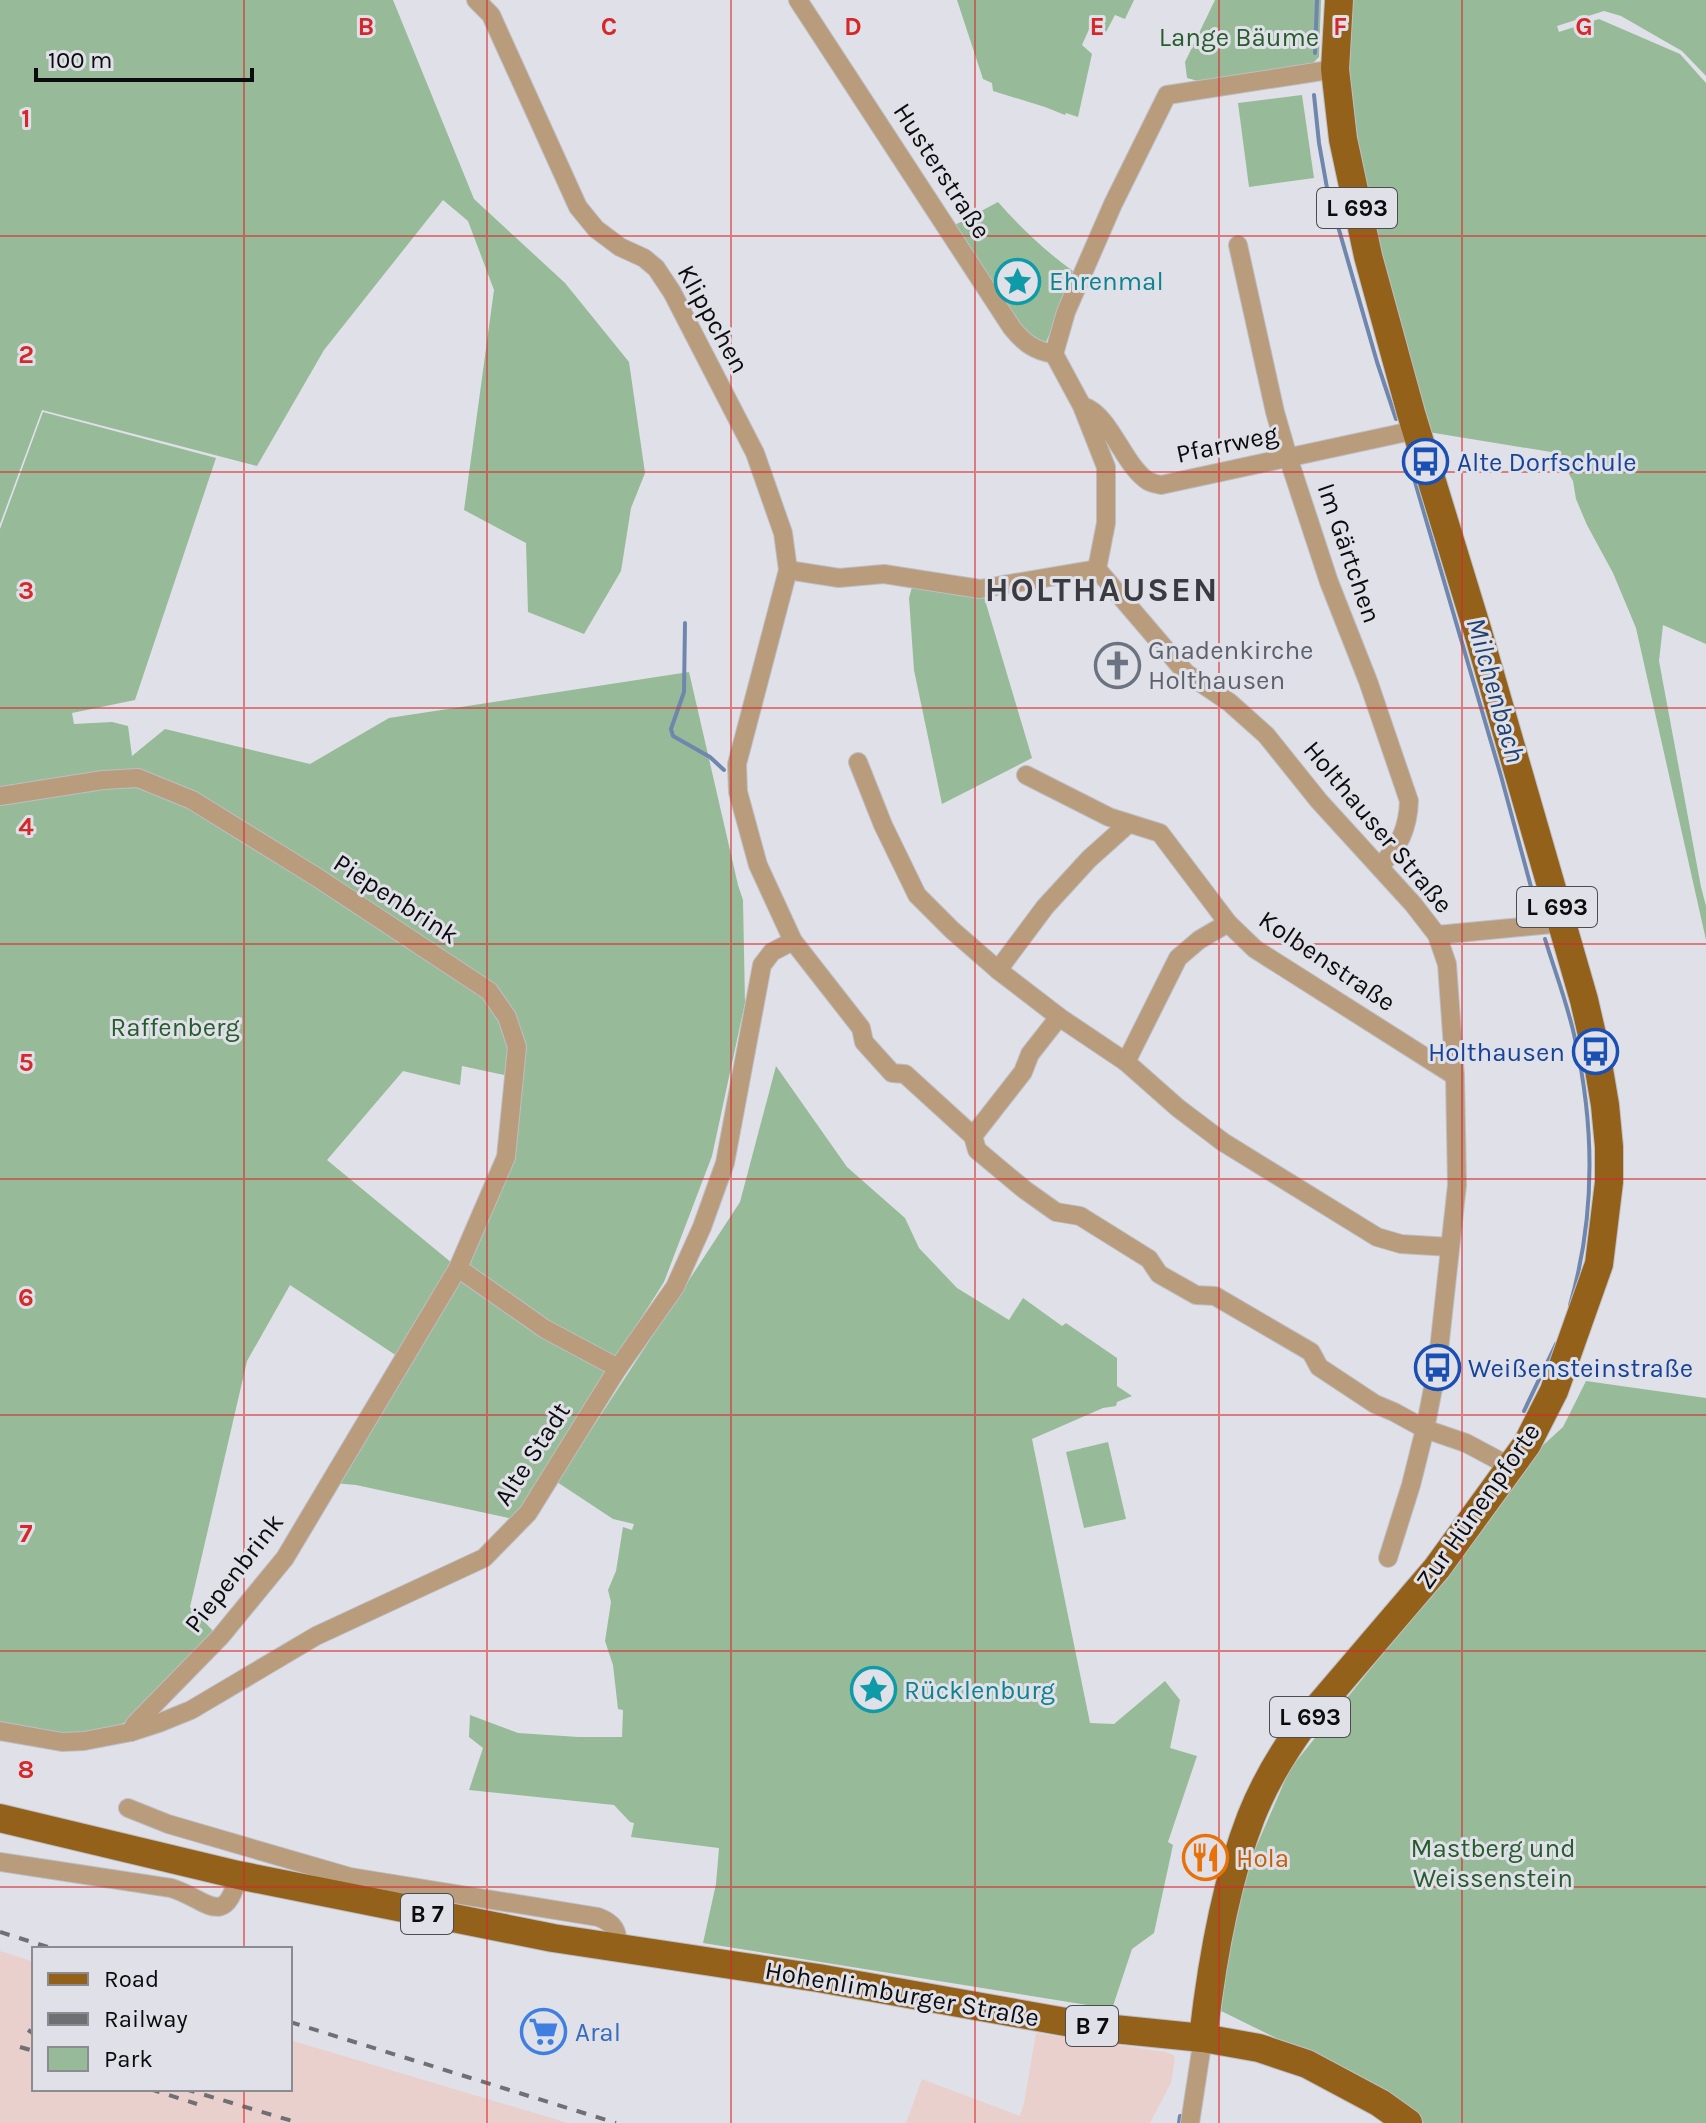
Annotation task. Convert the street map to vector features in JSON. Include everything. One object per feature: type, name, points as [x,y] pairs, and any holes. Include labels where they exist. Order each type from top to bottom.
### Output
[{"type":"main road","name":"Zur Hünenpforte","points":[[1203,2038],[1231,1877],[1251,1816],[1282,1754],[1302,1726],[1437,1568],[1527,1444],[1554,1391],[1599,1264],[1609,1182],[1605,1105],[1596,1052],[1477,629],[1416,430],[1356,205],[1343,139],[1335,69],[1339,0]]},
{"type":"main road","name":"Hohenlimburger Straße","points":[[0,1818],[238,1875],[487,1926],[831,1980],[1094,2027],[1203,2038],[1259,2048],[1307,2064],[1380,2103],[1408,2123]]},
{"type":"street","name":"Klippchen","points":[[476,0],[491,15],[578,207],[596,229],[656,268],[672,292],[755,453],[783,533],[788,570],[737,764],[738,792],[747,831],[758,865],[793,941]]},
{"type":"street","name":"Husterstraße","points":[[798,0],[1012,328],[1039,352],[1054,354]]},
{"type":"street","points":[[788,570],[839,578],[884,574],[980,589],[1097,569],[1106,523],[1106,467],[1082,406],[1054,354],[1066,312],[1113,204],[1167,95],[1335,69]]},
{"type":"street","name":"Im Gärtchen","points":[[1238,245],[1288,457],[1329,582],[1368,681],[1409,801],[1403,837],[1392,855],[1380,866]]},
{"type":"street","name":"Pfarrweg","points":[[1082,406],[1091,409],[1100,419],[1148,481],[1161,485],[1416,430]]},
{"type":"street","name":"Holthauser Straße","points":[[1097,569],[1186,673],[1229,702],[1266,735],[1319,801],[1413,904],[1437,935],[1447,964],[1455,1076],[1457,1185],[1443,1327],[1425,1429],[1388,1558]]},
{"type":"street","points":[[858,762],[883,825],[917,895],[998,970],[1059,1017],[1126,1062],[1178,1108],[1223,1142],[1377,1237],[1401,1244],[1450,1247]]},
{"type":"street","name":"Kolbenstraße","points":[[1026,775],[1109,817],[1160,833],[1228,923],[1255,949],[1455,1076]]},
{"type":"street","name":"Piepenbrink","points":[[0,796],[103,780],[138,778],[192,800],[318,878],[489,991],[507,1017],[517,1047],[506,1157],[458,1268],[285,1558],[221,1636],[135,1724],[131,1732]]},
{"type":"street","points":[[998,970],[1053,898],[1089,859],[1128,824]]},
{"type":"street","points":[[1126,1062],[1178,958],[1199,940],[1228,923]]},
{"type":"street","points":[[1437,935],[1562,923]]},
{"type":"street","points":[[793,941],[861,1028],[864,1042],[892,1073],[905,1074],[973,1136],[977,1150],[1025,1190],[1056,1212],[1080,1216],[1149,1259],[1159,1274],[1196,1295],[1215,1296],[1311,1352],[1319,1367],[1375,1404],[1425,1429],[1466,1443],[1511,1467]]},
{"type":"street","name":"Alte Stadt","points":[[0,1731],[62,1742],[131,1732],[159,1723],[191,1710],[316,1636],[484,1558],[528,1513],[618,1368],[675,1287],[702,1227],[725,1163],[762,965],[772,952],[793,941]]},
{"type":"street","points":[[973,1136],[1023,1072],[1030,1054],[1059,1017]]},
{"type":"street","points":[[458,1268],[545,1329],[618,1368]]},
{"type":"street","points":[[128,1808],[168,1824],[350,1877],[598,1917],[614,1927],[617,1948]]},
{"type":"street","points":[[0,1862],[171,1888],[187,1892],[202,1904],[214,1908],[221,1906],[234,1893],[238,1875]]},
{"type":"street","points":[[1190,2123],[1203,2038]]},
{"type":"shaded area","points":[[0,1951],[32,1961],[32,2091],[292,2091],[292,2041],[568,2123],[0,2123]]},
{"type":"shaded area","points":[[1036,2033],[1173,2055],[1171,2083],[1150,2123],[906,2123],[922,2079],[1020,2116]]},
{"type":"green space","points":[[0,0],[393,0],[474,199],[565,283],[629,362],[645,473],[631,508],[621,571],[584,634],[528,612],[526,543],[464,510],[494,290],[468,221],[443,200],[324,350],[257,466],[42,410],[0,524]]},
{"type":"green space","name":"Lange Bäume","points":[[957,0],[1134,0],[1125,19],[1115,15],[1106,32],[1091,25],[1082,45],[1092,54],[1078,117],[993,91],[992,83],[983,79]]},
{"type":"green space","name":"Lange Bäume","points":[[1215,0],[1321,0],[1319,57],[1312,64],[1198,81],[1187,78],[1185,62]]},
{"type":"green space","points":[[1337,0],[1706,0],[1706,76],[1682,51],[1621,16],[1604,11],[1557,26],[1559,32],[1599,19],[1680,54],[1706,83],[1706,644],[1663,625],[1659,661],[1706,906],[1706,940],[1636,628],[1613,573],[1587,525],[1576,499],[1573,481],[1557,453],[1416,430],[1368,256]]},
{"type":"green space","points":[[1302,95],[1314,178],[1249,187],[1238,103]]},
{"type":"green space","points":[[998,202],[1034,239],[1073,271],[1046,342],[1030,339],[953,226]]},
{"type":"green space","name":"Raffenberg","points":[[43,412],[216,458],[135,700],[72,713],[74,724],[112,722],[128,726],[132,756],[165,729],[310,764],[389,718],[689,672],[743,900],[745,1003],[712,1156],[664,1282],[514,1519],[356,1485],[333,1483],[406,1362],[290,1285],[247,1361],[190,1607],[217,1635],[135,1718],[86,1732],[51,1732],[0,1725],[0,529]],"holes":[[[462,1066],[514,1077],[506,1157],[458,1268],[327,1160],[403,1071],[460,1085]]]},
{"type":"green space","points":[[912,587],[982,590],[1032,758],[942,804],[914,670],[909,598]]},
{"type":"green space","points":[[776,1066],[847,1167],[905,1218],[919,1248],[957,1288],[1009,1320],[1023,1298],[1062,1326],[1066,1323],[1117,1358],[1117,1386],[1132,1396],[1117,1402],[1116,1406],[1103,1408],[1032,1439],[1090,1723],[1114,1724],[1165,1681],[1180,1700],[1170,1748],[1197,1756],[1168,1842],[1173,1845],[1154,1933],[1132,1949],[1112,2009],[703,1943],[716,1884],[719,1848],[631,1837],[634,1823],[614,1805],[469,1790],[483,1748],[469,1737],[470,1715],[518,1733],[622,1737],[623,1710],[618,1709],[613,1665],[605,1641],[611,1602],[608,1590],[616,1571],[623,1527],[632,1530],[634,1524],[613,1519],[557,1482],[740,1202]]},
{"type":"green space","name":"Mastberg und Weissenstein","points":[[1586,1381],[1706,1398],[1706,2123],[1424,2123],[1333,2066],[1215,2008],[1218,1982],[1253,1854],[1290,1769],[1487,1524],[1541,1447],[1563,1427]]},
{"type":"green space","points":[[1108,1442],[1126,1519],[1084,1528],[1066,1452]]},
{"type":"waterway","name":"Milchenbach","points":[[1315,53],[1317,0]]},
{"type":"waterway","name":"Milchenbach","points":[[1314,95],[1327,188],[1396,419]]},
{"type":"waterway","name":"Milchenbach","points":[[1415,482],[1537,909]]},
{"type":"waterway","points":[[685,623],[684,692],[671,729],[673,736],[710,757],[724,770]]},
{"type":"waterway","name":"Milchenbach","points":[[1545,939],[1575,1039],[1589,1139],[1588,1206],[1570,1305]]},
{"type":"waterway","name":"Milchenbach","points":[[1524,1411],[1556,1344]]},
{"type":"waterway","points":[[1179,2123],[1180,2116]]},
{"type":"railway","points":[[0,1932],[48,1947]]},
{"type":"railway","points":[[292,2023],[616,2123]]},
{"type":"railway","points":[[28,2030],[32,2033]]},
{"type":"railway","points":[[20,2047],[32,2050]]},
{"type":"railway","points":[[156,2091],[197,2104]]},
{"type":"railway","points":[[192,2091],[299,2123]]},
{"type":"place","name":"Ehrenmal","points":[[1018,281]]},
{"type":"place","name":"Alte Dorfschule","points":[[1426,462]]},
{"type":"place","name":"Gnadenkirche Holthausen","points":[[1117,665]]},
{"type":"place","name":"Holthausen","points":[[1596,1052]]},
{"type":"place","name":"Weißensteinstraße","points":[[1437,1368]]},
{"type":"place","name":"Rücklenburg","points":[[873,1690]]},
{"type":"place","name":"Hola","points":[[1205,1858]]},
{"type":"place","name":"Aral","points":[[544,2032]]},
{"type":"district","name":"HOLTHAUSEN","points":[[1102,590]]}]
